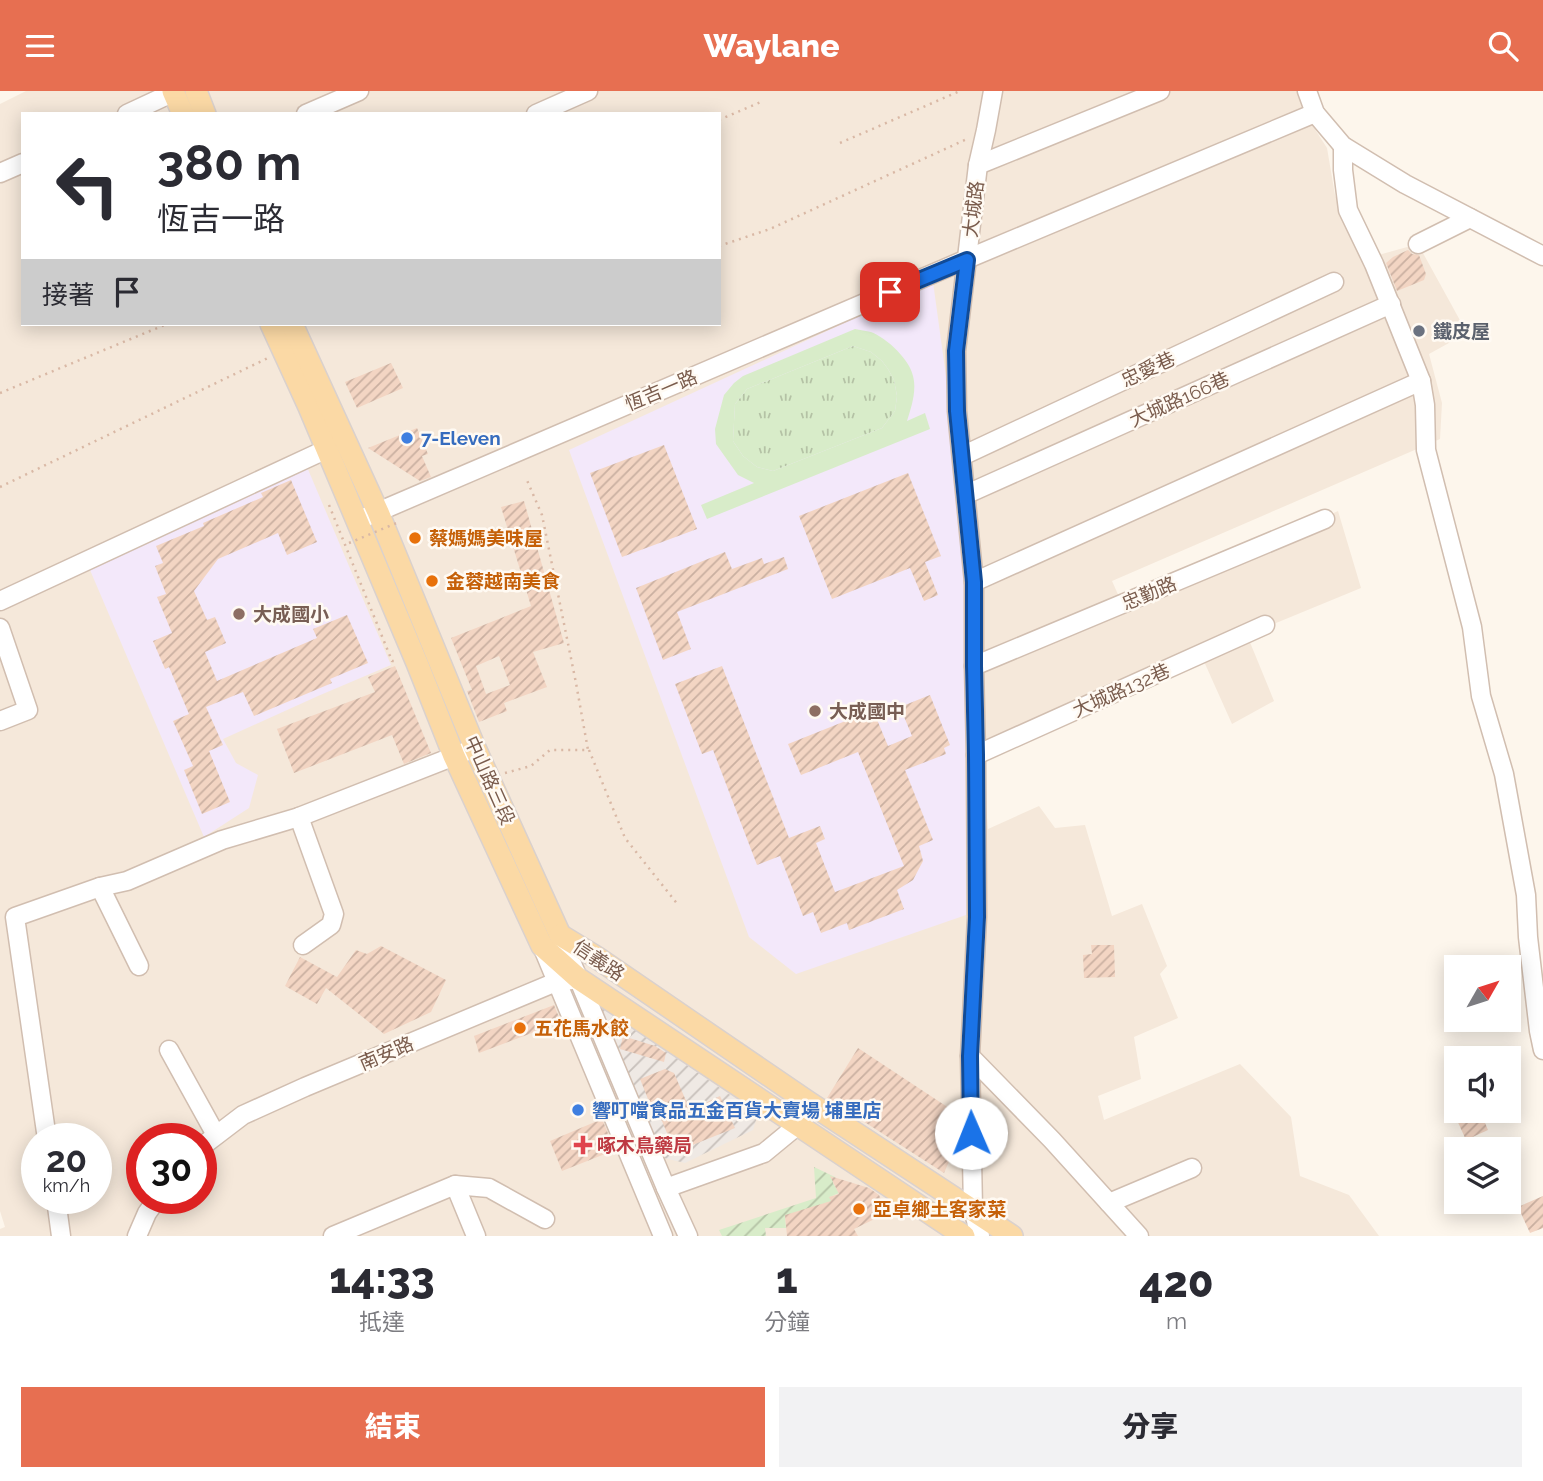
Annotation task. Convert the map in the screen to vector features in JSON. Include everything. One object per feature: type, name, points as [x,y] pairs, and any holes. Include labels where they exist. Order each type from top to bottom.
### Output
[{"type":"main road","points":[[173,91],[182,112]]},
{"type":"main road","points":[[196,91],[204,112]]},
{"type":"main road","name":"中山路三段","points":[[272,326],[327,449],[454,756],[551,940]]},
{"type":"main road","name":"中山路三段","points":[[293,326],[378,512],[488,777],[551,940]]},
{"type":"main road","name":"信義路","points":[[551,940],[579,979],[964,1236]]},
{"type":"main road","name":"信義路","points":[[551,940],[596,957],[808,1102],[1012,1236]]},
{"type":"street","points":[[131,112],[173,91]]},
{"type":"street","points":[[311,112],[359,91]]},
{"type":"street","points":[[541,112],[588,91]]},
{"type":"street","name":"大城路","points":[[980,1236],[973,1209],[970,1056],[977,917],[974,582],[957,411],[956,351],[978,165],[993,91]]},
{"type":"street","points":[[978,165],[1160,91]]},
{"type":"street","points":[[1307,91],[1315,113],[1343,146],[1405,184],[1543,257]]},
{"type":"street","name":"恆吉一路","points":[[357,522],[1315,113]]},
{"type":"street","points":[[1343,146],[1348,210],[1391,304],[1421,381],[1425,405],[1426,450],[1472,627],[1481,696],[1504,774],[1526,895],[1538,1031],[1543,1050]]},
{"type":"street","points":[[0,173],[21,164]]},
{"type":"street","points":[[1418,244],[1470,219]]},
{"type":"street","name":"忠愛巷","points":[[962,456],[1334,282]]},
{"type":"street","name":"大城路166巷","points":[[967,494],[1391,304]]},
{"type":"street","points":[[974,582],[1421,381]]},
{"type":"street","points":[[0,601],[327,449]]},
{"type":"street","name":"忠勤路","points":[[974,666],[1325,519]]},
{"type":"street","name":"大城路132巷","points":[[976,755],[1265,625]]},
{"type":"street","points":[[0,628],[28,710],[0,721]]},
{"type":"street","points":[[45,1123],[15,917],[100,887],[127,881],[222,840],[299,817],[475,748]]},
{"type":"street","points":[[299,817],[334,914],[331,925],[303,945]]},
{"type":"street","points":[[100,887],[139,966]]},
{"type":"street","name":"中山路三段","points":[[551,940],[556,982],[662,1236]]},
{"type":"street","points":[[579,979],[688,1236]]},
{"type":"street","name":"南安路","points":[[217,1135],[243,1115],[279,1099],[556,982],[579,979]]},
{"type":"street","points":[[169,1050],[201,1123]]},
{"type":"street","points":[[970,1056],[1052,1140],[1139,1236]]},
{"type":"street","points":[[666,1188],[764,1153],[798,1125],[808,1102]]},
{"type":"street","points":[[1109,1203],[1192,1168]]},
{"type":"street","points":[[455,1185],[476,1236]]},
{"type":"street","points":[[332,1236],[455,1185],[489,1188],[545,1219]]},
{"type":"street","points":[[662,1236],[666,1188]]},
{"type":"street","points":[[58,1214],[61,1236]]},
{"type":"street","points":[[137,1236],[147,1214]]},
{"type":"path","points":[[840,143],[960,91]]},
{"type":"path","points":[[721,119],[763,100]]},
{"type":"path","points":[[721,245],[770,229],[986,130]]},
{"type":"path","points":[[0,393],[162,326]]},
{"type":"path","points":[[0,487],[283,351]]},
{"type":"path","points":[[526,478],[542,515],[588,750],[625,838],[679,906]]},
{"type":"path","points":[[349,543],[400,522]]},
{"type":"path","points":[[488,777],[531,766],[550,750],[588,750]]},
{"type":"shaded area","points":[[26,91],[1300,91],[1309,120],[1327,148],[1335,195],[1364,259],[1418,244],[1467,333],[1429,354],[1442,403],[1440,439],[1112,581],[1125,610],[1338,511],[1361,588],[1247,635],[1274,701],[1232,724],[1202,657],[982,758],[988,829],[1039,806],[1055,828],[1085,825],[1112,916],[1142,904],[1167,966],[1160,974],[1178,1018],[1134,1037],[1141,1079],[1098,1096],[1104,1120],[1240,1064],[1291,1117],[1300,1176],[1349,1195],[1379,1236],[0,1236],[0,1229],[5,1227],[0,1211],[0,104]]},
{"type":"shaded area","name":"大成國中","points":[[933,282],[964,507],[966,915],[796,974],[749,937],[569,450]]},
{"type":"shaded area","name":"大成國小","points":[[307,467],[391,665],[223,739],[236,763],[258,775],[249,808],[204,837],[87,563]]},
{"type":"shaded area","points":[[599,1005],[758,1114],[753,1130],[685,1163],[664,1158]]},
{"type":"green space","points":[[855,329],[871,332],[897,350],[911,370],[914,393],[907,421],[925,413],[930,429],[707,519],[701,505],[754,483],[738,475],[716,444],[715,429],[724,395],[743,376]],"holes":[[[853,346],[871,352],[888,369],[894,380],[897,396],[895,411],[882,428],[773,471],[757,467],[743,456],[733,441],[735,404],[747,389]]]},
{"type":"green space","points":[[853,346],[871,352],[882,361],[894,380],[897,396],[895,411],[882,428],[773,471],[757,467],[743,456],[733,441],[735,404],[747,389]]},
{"type":"green space","points":[[814,1167],[835,1177],[833,1183],[839,1193],[830,1197],[836,1215],[785,1215],[786,1228],[765,1228],[766,1236],[722,1236],[719,1230],[816,1198]]},
{"type":"building","points":[[1408,250],[1419,255],[1426,274],[1424,280],[1397,291],[1386,263]]},
{"type":"building","points":[[391,363],[403,388],[357,408],[345,382]]},
{"type":"building","name":"7-Eleven","points":[[417,428],[428,454],[422,456],[431,477],[420,481],[368,448]]},
{"type":"building","points":[[664,445],[697,529],[622,557],[590,473]]},
{"type":"building","points":[[908,473],[941,556],[925,562],[938,595],[924,601],[910,568],[832,599],[799,516]]},
{"type":"building","points":[[291,480],[317,542],[287,555],[278,533],[218,559],[194,591],[207,620],[215,617],[226,643],[205,652],[217,681],[317,638],[313,629],[347,615],[368,663],[330,679],[332,683],[254,716],[243,692],[206,707],[223,745],[209,751],[230,802],[202,814],[184,770],[193,766],[173,721],[189,714],[169,667],[165,669],[153,641],[172,633],[157,597],[166,594],[155,566],[163,563],[156,546],[204,526],[203,523],[263,497],[261,493]]},
{"type":"building","points":[[524,501],[564,643],[533,652],[547,687],[504,703],[507,711],[479,722],[467,691],[472,690],[451,638],[531,606],[501,507]],"holes":[[[499,656],[510,685],[486,694],[476,666]]]},
{"type":"building","points":[[725,552],[732,569],[762,558],[764,564],[784,557],[788,569],[677,612],[691,649],[663,660],[636,588]]},
{"type":"building","points":[[395,666],[431,753],[404,764],[392,735],[294,773],[277,729],[375,692],[368,677]]},
{"type":"building","points":[[722,666],[789,838],[820,826],[825,839],[816,843],[835,892],[904,866],[858,752],[801,775],[788,744],[873,710],[888,746],[912,736],[900,707],[930,695],[950,745],[944,748],[946,754],[905,770],[933,840],[919,846],[923,861],[913,880],[897,890],[904,909],[849,930],[847,923],[821,933],[813,912],[803,916],[780,856],[757,865],[713,750],[702,754],[675,684]]},
{"type":"building","points":[[1091,945],[1114,945],[1115,977],[1084,978],[1083,955],[1092,954]]},
{"type":"building","points":[[381,946],[446,980],[431,1012],[384,1034],[326,988],[317,1004],[285,986],[300,957],[337,977],[356,950],[367,954]]},
{"type":"building","name":"五花馬水餃","points":[[554,1005],[561,1022],[479,1053],[474,1036]]},
{"type":"building","points":[[623,1036],[655,1046],[666,1053],[664,1062],[620,1049]]},
{"type":"building","points":[[858,1048],[955,1112],[954,1150],[944,1173],[827,1098]]},
{"type":"building","points":[[665,1069],[674,1073],[690,1110],[720,1096],[735,1128],[675,1152],[656,1107],[652,1109],[640,1079]]},
{"type":"building","name":"啄木鳥藥局","points":[[602,1119],[615,1150],[562,1171],[550,1141]]},
{"type":"building","points":[[1458,1123],[1485,1123],[1488,1130],[1473,1137],[1465,1137]]},
{"type":"building","name":"亞卓鄉土客家菜","points":[[830,1176],[869,1188],[879,1195],[887,1213],[854,1229],[858,1236],[787,1236],[785,1215],[831,1201],[829,1197],[839,1194]]},
{"type":"building","points":[[1543,1196],[1543,1228],[1530,1233],[1521,1214],[1521,1206]]},
{"type":"place","name":"鐵皮屋","points":[[1419,331]]},
{"type":"place","name":"7-Eleven","points":[[407,438]]},
{"type":"place","name":"蔡媽媽美味屋","points":[[415,538]]},
{"type":"place","name":"金蓉越南美食","points":[[432,581]]},
{"type":"place","name":"大成國小","points":[[239,614]]},
{"type":"place","name":"大成國中","points":[[815,711]]},
{"type":"place","name":"五花馬水餃","points":[[520,1028]]},
{"type":"place","name":"響叮噹食品五金百貨大賣場 埔里店","points":[[578,1110]]},
{"type":"place","name":"啄木鳥藥局","points":[[583,1145]]},
{"type":"place","name":"亞卓鄉土客家菜","points":[[859,1209]]},
{"type":"route","points":[[890,292],[967,260],[956,351],[957,411],[974,582],[977,917],[970,1056],[971,1133]]}]
